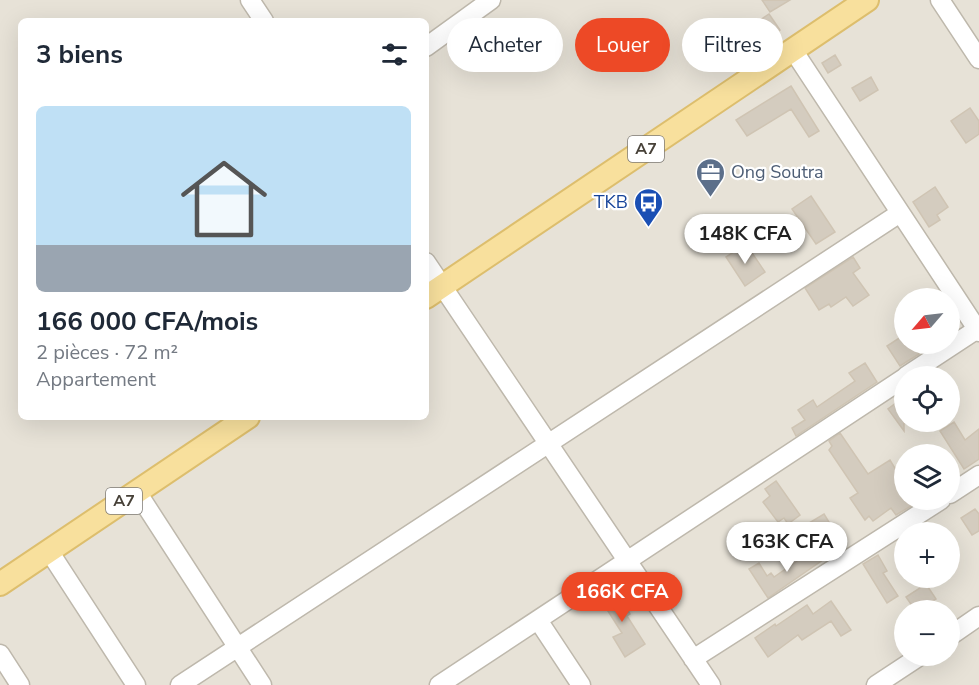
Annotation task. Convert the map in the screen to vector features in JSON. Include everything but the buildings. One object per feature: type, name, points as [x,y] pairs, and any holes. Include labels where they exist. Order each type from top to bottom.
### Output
[{"type":"main road","name":"A7","points":[[434,292],[867,0]]},
{"type":"main road","name":"A7","points":[[0,584],[244,420]]},
{"type":"street","points":[[250,0],[262,18]]},
{"type":"street","points":[[429,45],[491,0]]},
{"type":"street","points":[[940,0],[979,59]]},
{"type":"street","points":[[793,50],[978,330],[922,366]]},
{"type":"street","points":[[180,685],[900,213]]},
{"type":"street","points":[[429,273],[434,292],[548,444],[711,685]]},
{"type":"street","points":[[450,682],[538,620],[894,384]]},
{"type":"street","points":[[960,487],[979,475]]},
{"type":"street","points":[[137,492],[262,685]]},
{"type":"street","points":[[693,659],[925,510]]},
{"type":"street","points":[[49,551],[136,685]]},
{"type":"street","points":[[960,629],[979,616]]},
{"type":"street","points":[[538,620],[581,685]]},
{"type":"street","points":[[0,654],[20,685]]},
{"type":"street","points":[[876,685],[905,666]]},
{"type":"shaded area","points":[[0,0],[979,0],[979,685],[0,685]]},
{"type":"place","name":"Ong Soutra","points":[[710,198]]},
{"type":"place","name":"TKB","points":[[649,228]]}]
